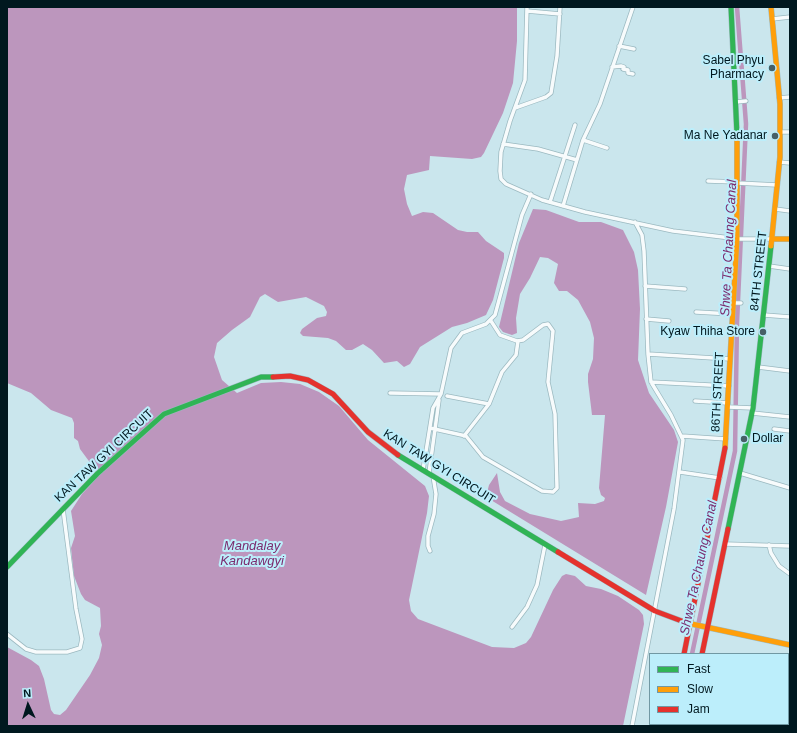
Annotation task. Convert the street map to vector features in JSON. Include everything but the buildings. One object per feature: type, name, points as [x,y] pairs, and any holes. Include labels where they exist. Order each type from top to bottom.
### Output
[{"type":"main road","name":"86TH STREET","points":[[684,653],[720,478],[731,406],[729,386],[732,314],[737,303],[738,183],[741,102],[731,7]]},
{"type":"main road","name":"84TH STREET","points":[[702,653],[706,628],[753,411],[770,266],[778,185],[780,132],[777,58],[772,7]]},
{"type":"main road","points":[[772,239],[790,239]]},
{"type":"main road","name":"KAN TAW GYI CIRCUIT","points":[[7,567],[98,474],[164,414],[250,380],[268,376],[300,378],[324,388],[341,401],[375,439],[544,545],[655,611],[706,628],[790,645]]},
{"type":"street","points":[[515,108],[546,97],[551,93],[560,7]]},
{"type":"street","points":[[563,206],[583,140],[595,116],[633,7]]},
{"type":"street","points":[[560,14],[527,9],[525,80],[503,144],[500,162],[501,179],[515,189],[563,206],[673,231],[738,239],[772,239]]},
{"type":"street","points":[[772,19],[790,17]]},
{"type":"street","points":[[619,46],[634,49]]},
{"type":"street","points":[[612,67],[621,66],[624,67],[623,69],[628,70],[628,73],[633,74]]},
{"type":"street","points":[[779,98],[790,97]]},
{"type":"street","points":[[550,202],[575,125]]},
{"type":"street","points":[[780,132],[790,132]]},
{"type":"street","points":[[583,140],[607,148]]},
{"type":"street","points":[[503,144],[538,149],[565,155],[577,160]]},
{"type":"street","points":[[779,162],[790,163]]},
{"type":"street","points":[[708,181],[778,185]]},
{"type":"street","points":[[423,470],[433,408],[442,394],[448,359],[454,343],[462,333],[490,321],[497,310],[522,215],[531,194]]},
{"type":"street","points":[[776,209],[790,211]]},
{"type":"street","points":[[632,726],[655,611],[680,472],[683,440],[671,415],[651,382],[648,354],[642,236],[635,222]]},
{"type":"street","points":[[770,266],[790,269]]},
{"type":"street","points":[[645,286],[685,289]]},
{"type":"street","points":[[696,312],[732,314]]},
{"type":"street","points":[[764,315],[790,317]]},
{"type":"street","points":[[646,319],[669,321]]},
{"type":"street","points":[[430,428],[468,438],[483,457],[536,487],[550,492],[557,488],[555,414],[548,382],[553,330],[548,324],[543,325],[522,340],[518,341],[500,335],[490,321]]},
{"type":"street","points":[[464,436],[489,404],[502,372],[516,355],[518,341]]},
{"type":"street","points":[[648,354],[730,358]]},
{"type":"street","points":[[758,367],[790,371]]},
{"type":"street","points":[[651,382],[729,386]]},
{"type":"street","points":[[390,393],[442,394]]},
{"type":"street","points":[[447,396],[489,404]]},
{"type":"street","points":[[430,551],[428,546],[428,536],[434,514],[436,494],[431,475],[439,400]]},
{"type":"street","points":[[695,401],[790,417]]},
{"type":"street","points":[[774,429],[790,431]]},
{"type":"street","points":[[682,436],[726,438]]},
{"type":"street","points":[[680,472],[720,478]]},
{"type":"street","points":[[740,473],[790,488]]},
{"type":"street","points":[[7,634],[26,649],[36,652],[67,652],[80,648],[82,639],[81,626],[76,609],[63,509]]},
{"type":"street","points":[[725,544],[790,546]]},
{"type":"street","points":[[512,627],[527,607],[536,585],[544,545]]},
{"type":"street","points":[[769,545],[770,553],[779,566],[790,574]]},
{"type":"water","name":"Mandalay Kandawgyi","points":[[7,7],[517,7],[517,41],[513,83],[503,113],[484,153],[481,157],[472,159],[430,156],[429,170],[407,175],[404,189],[407,204],[412,216],[423,212],[433,213],[458,230],[478,232],[486,241],[504,253],[493,300],[486,315],[467,323],[452,327],[420,347],[410,364],[404,367],[397,361],[384,363],[372,350],[363,344],[352,350],[346,350],[336,341],[328,338],[303,336],[300,333],[302,329],[317,318],[326,316],[327,312],[324,306],[306,297],[278,302],[265,294],[260,297],[250,317],[217,343],[214,357],[222,380],[237,393],[261,383],[281,382],[300,384],[319,392],[339,406],[368,440],[425,486],[429,496],[427,513],[409,600],[411,611],[418,619],[492,647],[514,648],[526,643],[531,637],[553,590],[562,576],[566,574],[575,576],[586,586],[601,589],[618,596],[639,610],[643,615],[644,624],[623,726],[7,726],[7,647],[39,666],[44,679],[51,710],[54,714],[60,715],[66,710],[90,675],[99,658],[102,645],[99,634],[101,626],[100,608],[85,600],[81,594],[74,576],[71,548],[75,536],[71,511],[82,494],[95,480],[97,472],[80,449],[78,441],[74,438],[74,423],[72,418],[51,410],[31,393],[7,383]]},
{"type":"water","points":[[533,209],[546,210],[579,222],[601,222],[623,230],[634,252],[638,270],[640,309],[638,360],[649,393],[674,430],[678,442],[666,507],[646,595],[486,497],[489,485],[497,473],[500,492],[505,501],[530,514],[561,521],[579,517],[578,503],[595,504],[604,501],[605,498],[601,495],[599,488],[605,415],[592,415],[588,382],[588,374],[593,359],[594,338],[590,322],[578,300],[567,291],[559,291],[554,283],[558,264],[548,258],[540,257],[520,294],[516,318],[517,333],[512,335],[503,332],[499,327],[519,243]]},
{"type":"waterway","name":"Shwe Ta Chaung Canal","points":[[692,653],[735,451],[737,323],[746,124],[737,7]]},
{"type":"traffic: fast","points":[[731,7],[737,135]]},
{"type":"traffic: fast","points":[[728,529],[753,408],[771,246]]},
{"type":"traffic: fast","points":[[7,567],[97,474],[164,414],[261,377],[273,377]]},
{"type":"traffic: fast","points":[[398,455],[558,552]]},
{"type":"traffic: slow","points":[[771,7],[780,104],[780,157],[771,246]]},
{"type":"traffic: slow","points":[[725,448],[737,239],[737,135]]},
{"type":"traffic: slow","points":[[772,239],[790,239]]},
{"type":"traffic: slow","points":[[687,623],[790,645]]},
{"type":"traffic: jam","points":[[273,377],[290,376],[308,380],[333,394],[368,432],[398,455]]},
{"type":"traffic: jam","points":[[684,653],[725,448]]},
{"type":"traffic: jam","points":[[702,653],[728,529]]},
{"type":"traffic: jam","points":[[558,552],[655,611],[687,623]]},
{"type":"place","name":"Sabel Phyu Pharmacy","points":[[772,68]]},
{"type":"place","name":"Ma Ne Yadanar","points":[[775,136]]},
{"type":"place","name":"Kyaw Thiha Store","points":[[763,332]]},
{"type":"place","name":"Dollar","points":[[744,439]]}]
